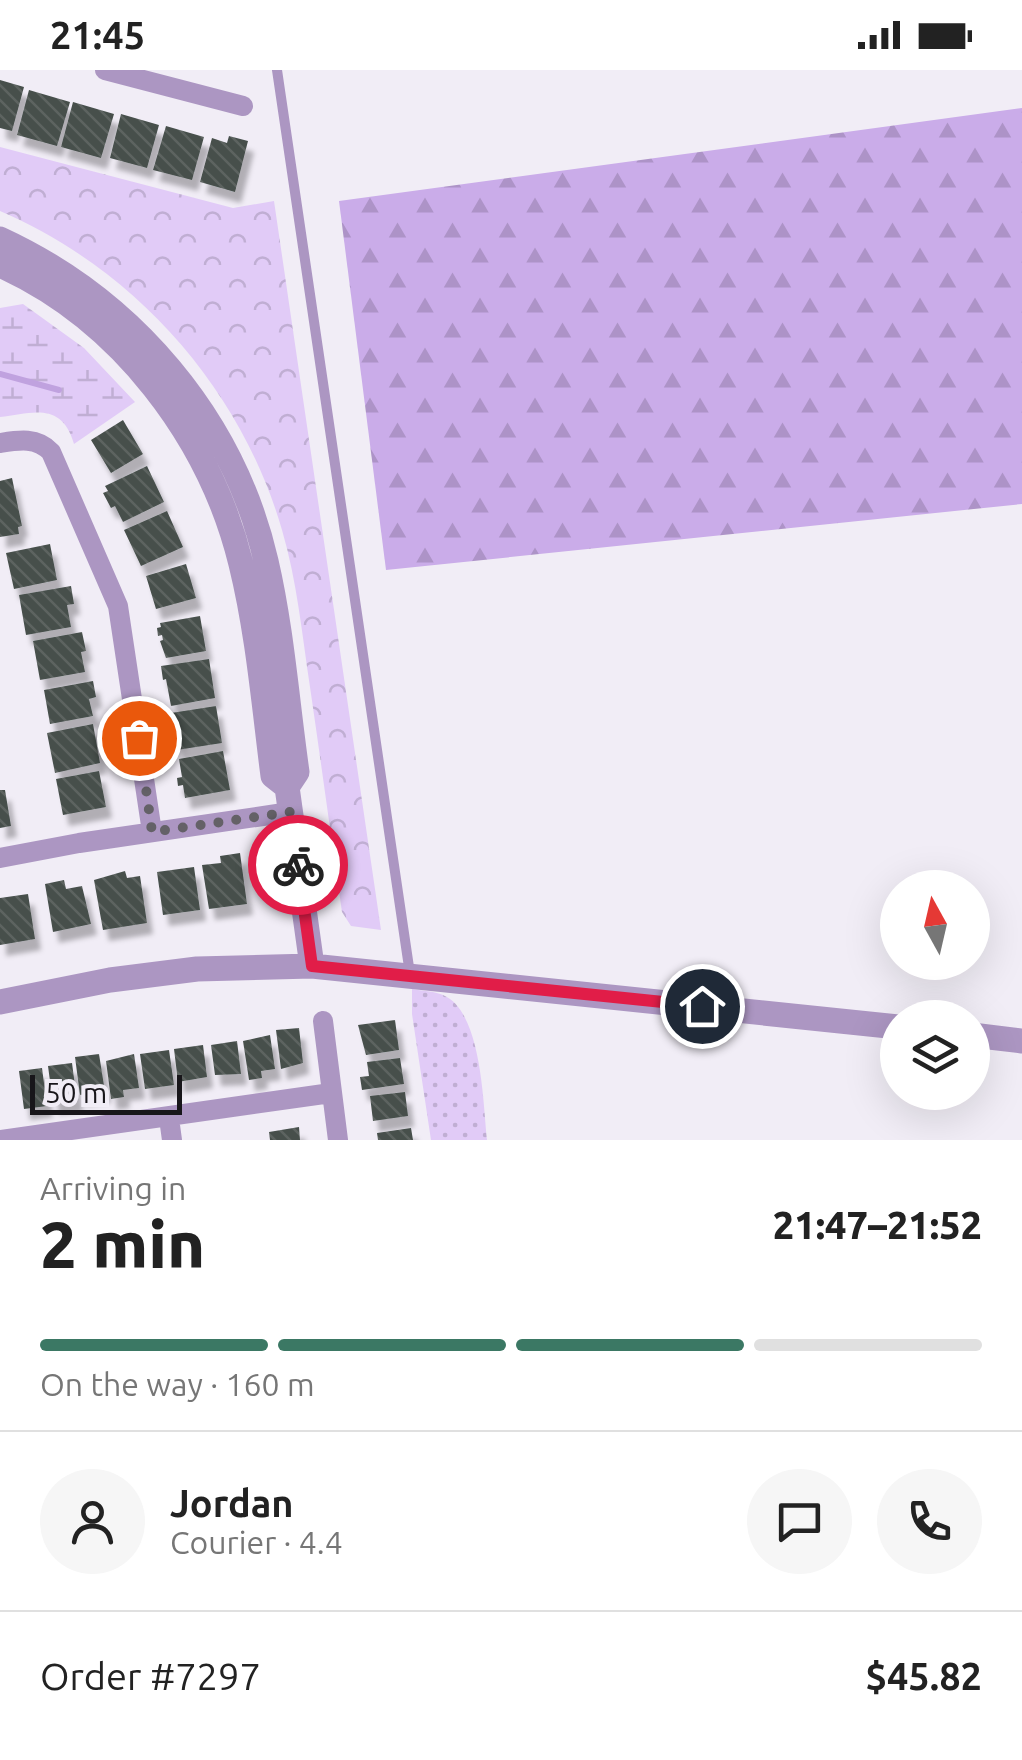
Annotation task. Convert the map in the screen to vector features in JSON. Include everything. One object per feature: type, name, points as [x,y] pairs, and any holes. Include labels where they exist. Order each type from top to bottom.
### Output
[{"type":"street","points":[[105,70],[243,106]]},
{"type":"street","points":[[0,238],[71,277],[119,313],[167,363],[231,462],[252,513],[272,590],[296,772],[289,799],[312,966]]},
{"type":"street","points":[[0,265],[54,294],[100,329],[139,370],[180,423],[213,481],[227,516],[248,597],[273,776],[289,799]]},
{"type":"street","points":[[0,444],[29,440],[51,452],[118,606],[152,832]]},
{"type":"street","points":[[0,858],[152,832],[289,799]]},
{"type":"street","points":[[0,1002],[183,970],[312,966],[880,1025]]},
{"type":"street","points":[[322,1021],[338,1140]]},
{"type":"street","points":[[990,1037],[1022,1041]]},
{"type":"street","points":[[2,1140],[331,1092]]},
{"type":"street","points":[[169,1118],[172,1140]]},
{"type":"lane","points":[[277,70],[410,975]]},
{"type":"green space","points":[[1022,108],[1022,504],[386,570],[339,201]]},
{"type":"green space","points":[[0,147],[233,208],[274,201],[381,930],[351,926],[342,912],[292,569],[264,478],[240,428],[176,339],[138,300],[95,265],[0,211]]},
{"type":"green space","points":[[23,304],[84,348],[135,402],[74,444],[69,430],[54,416],[34,412],[0,417],[0,308]]},
{"type":"green space","points":[[412,989],[443,995],[456,1004],[466,1019],[482,1083],[487,1140],[431,1140],[412,1014]]},
{"type":"building","points":[[0,80],[24,87],[12,131],[0,128]]},
{"type":"building","points":[[29,90],[70,102],[57,146],[17,135]]},
{"type":"building","points":[[73,102],[114,114],[101,158],[61,147]]},
{"type":"building","points":[[121,114],[159,125],[147,168],[110,158]]},
{"type":"building","points":[[166,126],[204,137],[192,180],[153,170]]},
{"type":"building","points":[[229,136],[248,141],[235,192],[200,182],[212,138],[227,143]]},
{"type":"building","points":[[123,420],[143,454],[111,473],[91,440]]},
{"type":"building","points":[[147,466],[164,502],[123,522],[103,493],[108,491],[105,486]]},
{"type":"building","points":[[12,478],[22,526],[18,527],[19,534],[0,537],[0,481]]},
{"type":"building","points":[[167,511],[183,547],[141,566],[124,530]]},
{"type":"building","points":[[50,544],[57,580],[14,589],[6,553]]},
{"type":"building","points":[[186,564],[196,598],[156,609],[146,576]]},
{"type":"building","points":[[71,586],[74,604],[67,605],[71,627],[26,635],[19,595]]},
{"type":"building","points":[[200,616],[206,651],[166,658],[162,635],[158,636],[160,623]]},
{"type":"building","points":[[82,632],[85,672],[40,680],[33,641]]},
{"type":"building","points":[[209,659],[215,698],[171,706],[161,666]]},
{"type":"building","points":[[93,681],[96,697],[89,699],[93,716],[50,724],[44,690]]},
{"type":"building","points":[[216,706],[222,743],[177,750],[171,713]]},
{"type":"building","points":[[93,724],[100,763],[55,773],[47,733]]},
{"type":"building","points":[[223,751],[230,790],[185,798],[183,785],[178,786],[177,778],[182,777],[179,759]]},
{"type":"building","points":[[99,771],[106,807],[63,815],[56,779]]},
{"type":"building","points":[[0,790],[5,790],[11,826],[0,828]]},
{"type":"building","points":[[240,853],[247,904],[209,909],[202,865],[221,863],[220,856]]},
{"type":"building","points":[[194,867],[200,910],[163,915],[157,872]]},
{"type":"building","points":[[125,871],[127,878],[140,876],[147,923],[103,930],[94,880]]},
{"type":"building","points":[[64,880],[66,889],[82,886],[91,924],[53,932],[45,884]]},
{"type":"building","points":[[28,894],[35,939],[0,945],[0,898]]},
{"type":"building","points":[[395,1020],[399,1050],[366,1055],[358,1025]]},
{"type":"building","points":[[299,1028],[303,1063],[281,1069],[276,1030]]},
{"type":"building","points":[[270,1035],[275,1069],[261,1071],[262,1078],[249,1080],[243,1041]]},
{"type":"building","points":[[237,1041],[241,1074],[215,1075],[211,1045]]},
{"type":"building","points":[[203,1045],[207,1077],[178,1082],[174,1049]]},
{"type":"building","points":[[169,1050],[174,1085],[145,1089],[140,1054]]},
{"type":"building","points":[[99,1054],[105,1092],[80,1095],[75,1057]]},
{"type":"building","points":[[134,1054],[139,1088],[123,1090],[124,1097],[111,1099],[106,1061]]},
{"type":"building","points":[[400,1058],[404,1084],[362,1090],[360,1077],[369,1076],[367,1062]]},
{"type":"building","points":[[72,1063],[77,1101],[53,1104],[48,1066]]},
{"type":"building","points":[[42,1068],[47,1106],[24,1109],[19,1071]]},
{"type":"building","points":[[405,1092],[408,1116],[373,1121],[370,1096]]},
{"type":"building","points":[[299,1127],[300,1140],[270,1140],[269,1132]]},
{"type":"building","points":[[411,1128],[413,1140],[378,1140],[377,1133]]},
{"type":"waterway","points":[[0,374],[59,390]]},
{"type":"way so far","points":[[139,738],[152,832],[290,812],[298,865]]},
{"type":"route","points":[[298,865],[312,966],[702,1006]]}]
